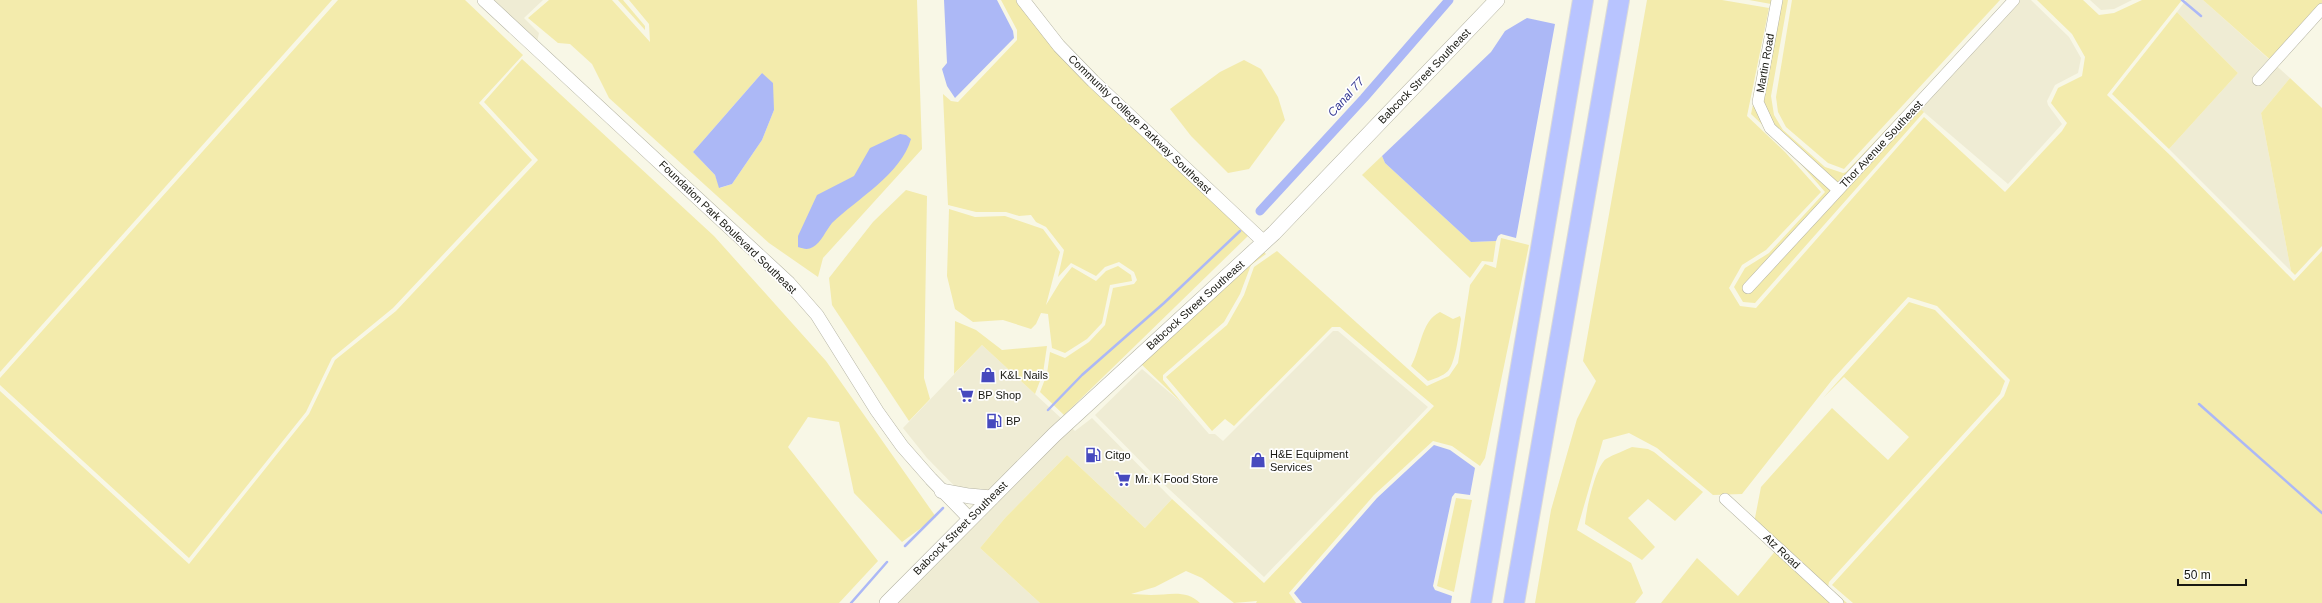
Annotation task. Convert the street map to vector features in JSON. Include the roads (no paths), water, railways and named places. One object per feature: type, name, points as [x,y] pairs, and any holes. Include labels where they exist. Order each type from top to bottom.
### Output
[{"type":"highway","points":[[1481,603],[1583,0]]},
{"type":"highway","points":[[1514,603],[1619,0]]},
{"type":"main road","name":"Babcock Street Southeast","points":[[887,603],[1097,394],[1264,242],[1497,0]]},
{"type":"main road","points":[[942,491],[991,498]]},
{"type":"street","name":"Foundation Park Boulevard Southeast","points":[[484,0],[789,283],[817,315],[877,411],[902,446],[942,491],[970,519]]},
{"type":"street","name":"Community College Parkway Southeast","points":[[1023,0],[1059,46],[1088,76],[1264,242]]},
{"type":"street","name":"Martin Road","points":[[1777,0],[1758,102],[1770,128],[1838,190]]},
{"type":"street","name":"Thor Avenue Southeast","points":[[1748,288],[2014,0]]},
{"type":"street","points":[[2258,80],[2322,9]]},
{"type":"street","name":"Atz Road","points":[[1726,499],[1838,603]]},
{"type":"water","points":[[944,0],[997,0],[1013,31],[1014,38],[955,98],[947,86],[942,69],[947,63]]},
{"type":"water","points":[[1527,18],[1555,24],[1516,238],[1501,234],[1498,236],[1496,241],[1471,242],[1385,163],[1382,156],[1491,52],[1505,31]]},
{"type":"water","points":[[762,73],[773,83],[774,110],[762,140],[732,184],[719,188],[715,175],[693,152]]},
{"type":"water","points":[[900,134],[906,135],[911,139],[906,152],[898,164],[877,185],[832,223],[816,245],[808,249],[798,247],[798,236],[817,195],[854,176],[870,148]]},
{"type":"water","points":[[1434,445],[1450,450],[1475,468],[1470,495],[1455,493],[1452,497],[1433,586],[1435,590],[1452,596],[1451,603],[1302,603],[1294,593],[1377,498]]},
{"type":"waterway","name":"Canal 77","points":[[1260,211],[1364,98],[1449,0]]},
{"type":"waterway","points":[[2182,0],[2201,16]]},
{"type":"waterway","points":[[1048,410],[1082,375],[1164,303],[1240,231]]},
{"type":"waterway","points":[[2199,404],[2322,513]]},
{"type":"waterway","points":[[905,546],[943,508]]},
{"type":"waterway","points":[[851,603],[887,562]]},
{"type":"place","name":"K&L Nails","points":[[988,375]]},
{"type":"place","name":"BP Shop","points":[[966,395]]},
{"type":"place","name":"BP","points":[[994,421]]},
{"type":"place","name":"Citgo","points":[[1093,455]]},
{"type":"place","name":"H&E Equipment Services","points":[[1258,460]]},
{"type":"place","name":"Mr. K Food Store","points":[[1123,479]]}]
